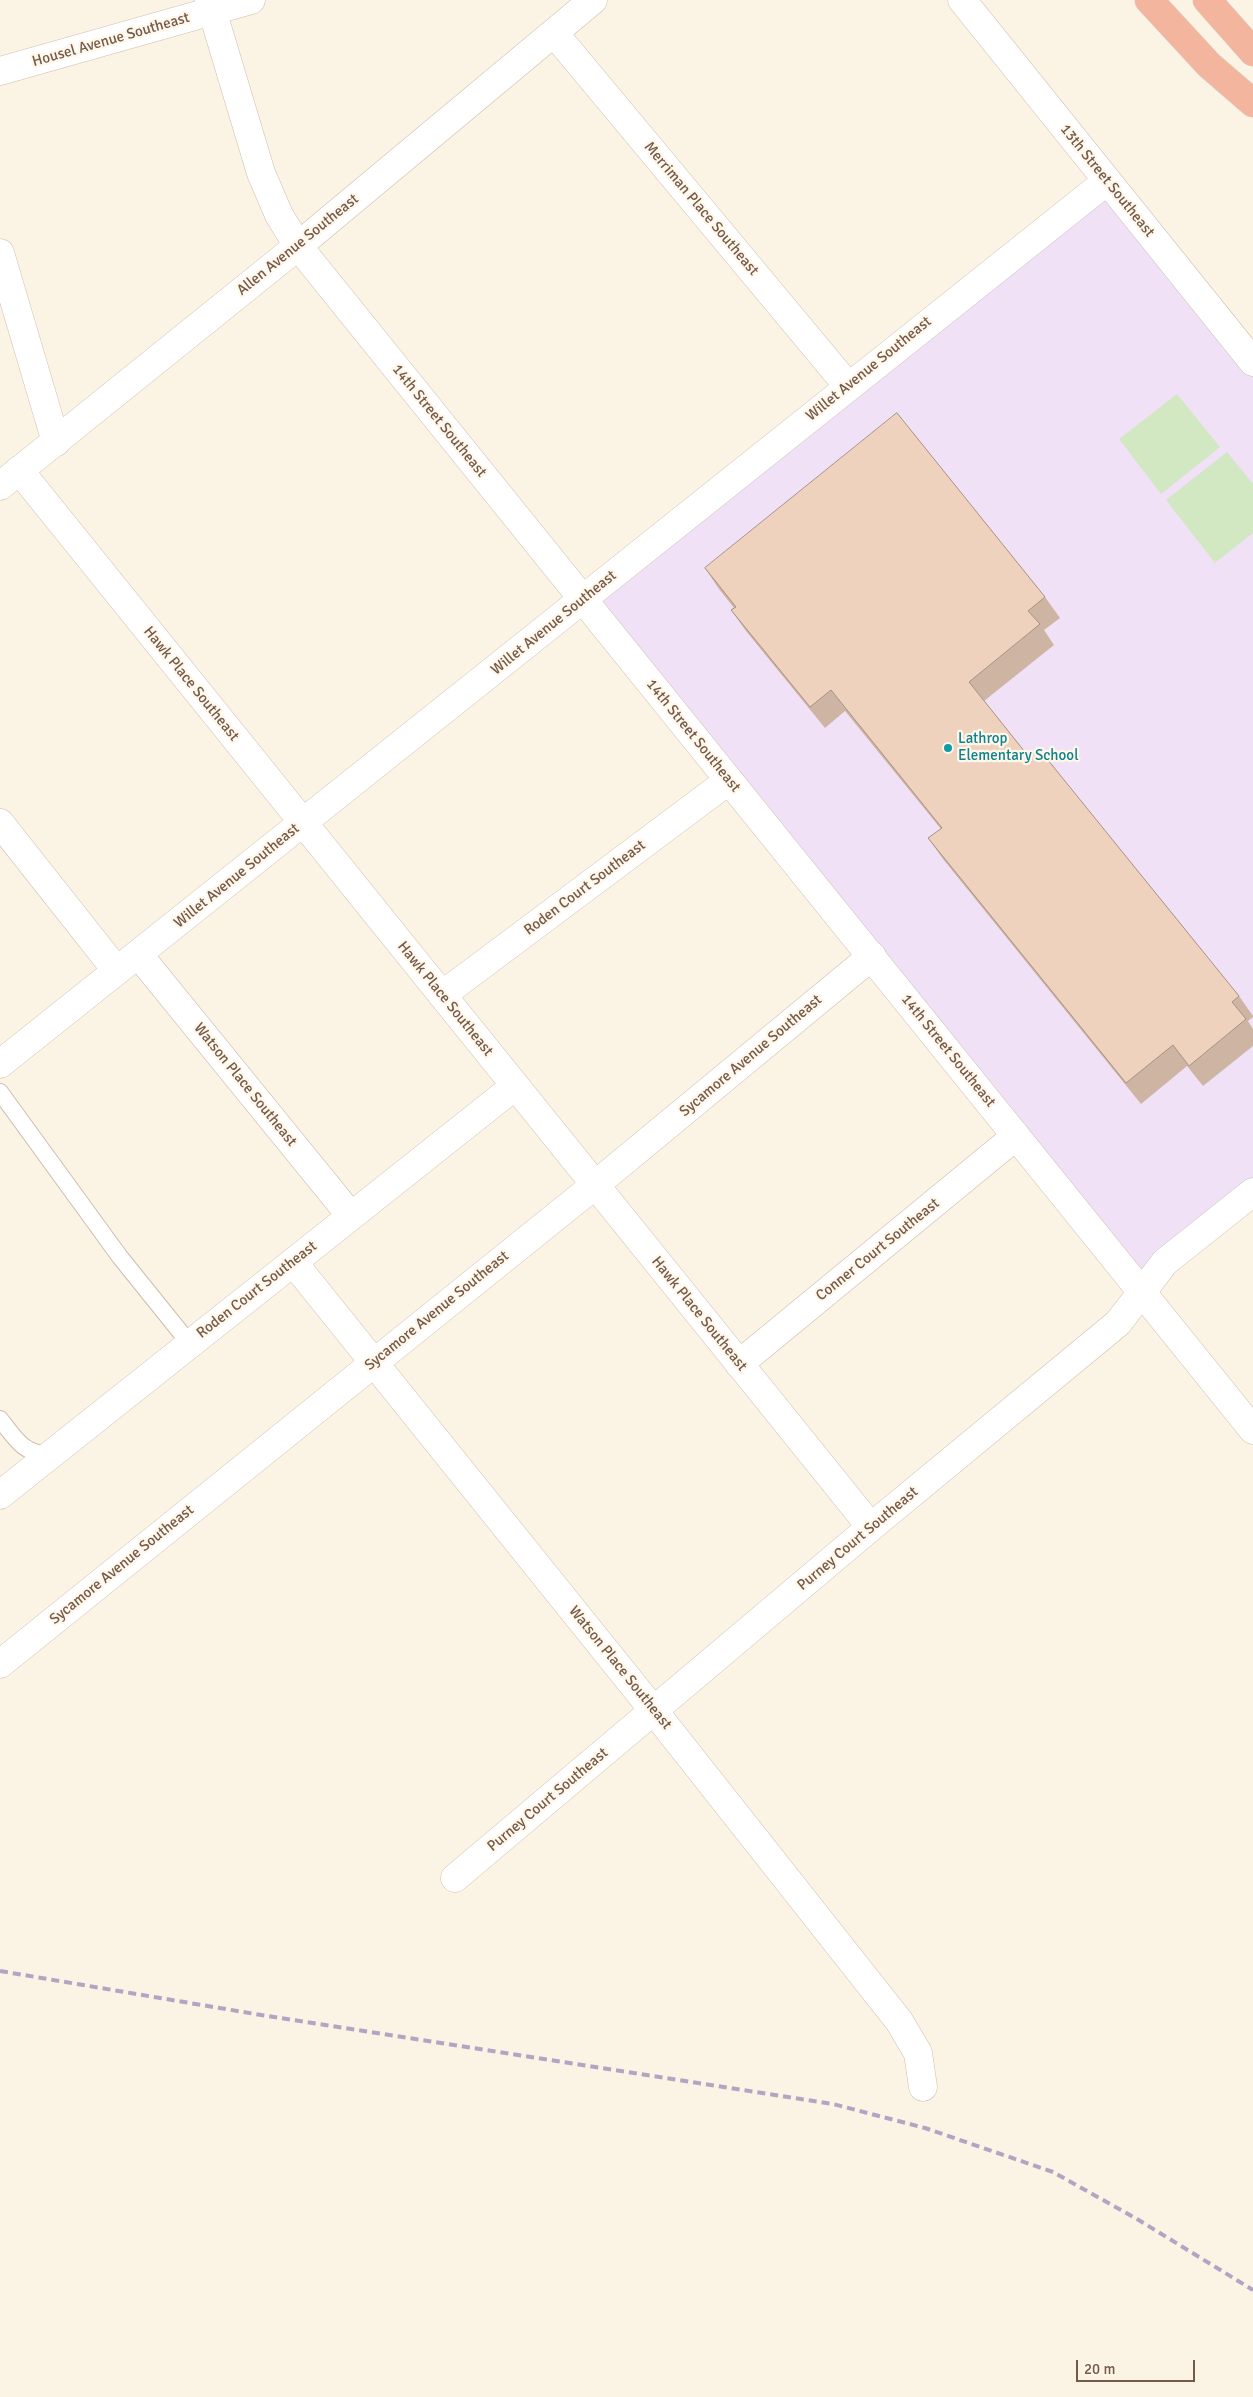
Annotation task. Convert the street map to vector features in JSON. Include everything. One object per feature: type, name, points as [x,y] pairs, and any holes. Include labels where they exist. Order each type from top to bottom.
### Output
[{"type":"highway","points":[[1149,0],[1209,65],[1253,103]]},
{"type":"highway","points":[[1207,0],[1253,52]]},
{"type":"street","name":"Housel Avenue Southeast","points":[[0,71],[211,6],[251,0]]},
{"type":"street","name":"Allen Avenue Southeast","points":[[10,478],[298,246],[593,0]]},
{"type":"street","name":"13th Street Southeast","points":[[962,0],[1253,362]]},
{"type":"street","name":"14th Street Southeast","points":[[211,6],[261,173],[279,215],[298,246],[1253,1430]]},
{"type":"street","name":"Merriman Place Southeast","points":[[554,33],[848,386]]},
{"type":"street","name":"Willet Avenue Southeast","points":[[0,1064],[1107,181]]},
{"type":"street","points":[[0,253],[56,442]]},
{"type":"street","name":"Hawk Place Southeast","points":[[10,478],[303,823],[871,1528]]},
{"type":"street","name":"Roden Court Southeast","points":[[442,995],[728,781]]},
{"type":"street","name":"Watson Place Southeast","points":[[0,823],[128,963],[351,1216]]},
{"type":"street","name":"Sycamore Avenue Southeast","points":[[0,1664],[595,1185],[872,956]]},
{"type":"street","name":"Roden Court Southeast","points":[[0,1495],[515,1086]]},
{"type":"street","name":"Conner Court Southeast","points":[[739,1364],[1016,1136]]},
{"type":"street","name":"Purney Court Southeast","points":[[455,1878],[1118,1323],[1165,1262],[1253,1192]]},
{"type":"street","name":"Watson Place Southeast","points":[[294,1262],[654,1711],[899,2021],[918,2054],[923,2087]]},
{"type":"lane","points":[[0,1092],[120,1257],[190,1344]]},
{"type":"lane","points":[[0,1419],[26,1449],[34,1453],[50,1455]]},
{"type":"shaded area","points":[[1107,181],[1253,362],[1253,1192],[1143,1291],[583,600]]},
{"type":"green space","points":[[1177,394],[1220,447],[1161,494],[1119,439]]},
{"type":"green space","points":[[1227,452],[1253,484],[1253,533],[1215,563],[1166,500]]},
{"type":"building","name":"Lathrop Elementary School","points":[[897,413],[1045,597],[1028,611],[1040,624],[969,682],[1029,757],[1039,749],[1239,996],[1232,1002],[1246,1019],[1189,1066],[1173,1045],[1126,1083],[928,838],[942,828],[831,690],[810,707],[731,610],[736,607],[705,568]]},
{"type":"railway","points":[[0,1971],[261,2015],[833,2104],[925,2128],[1053,2172],[1137,2219],[1253,2290]]},
{"type":"place","name":"Lathrop Elementary School","points":[[948,748]]}]
